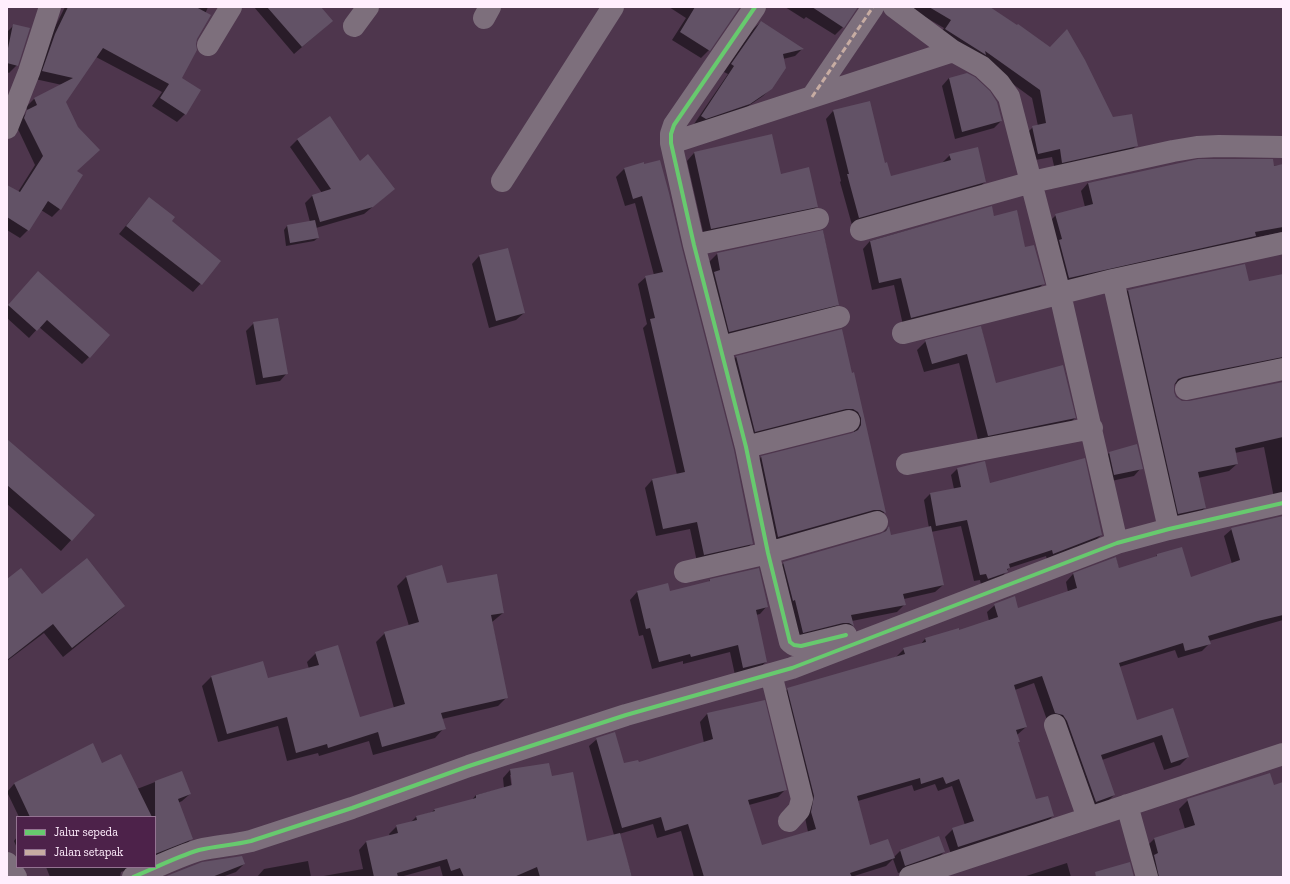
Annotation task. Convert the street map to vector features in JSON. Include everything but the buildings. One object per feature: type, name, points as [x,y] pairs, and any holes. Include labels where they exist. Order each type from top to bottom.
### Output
[{"type":"street","points":[[7,128],[29,72],[50,7]]},
{"type":"street","points":[[208,45],[231,7]]},
{"type":"street","points":[[354,26],[368,7]]},
{"type":"street","points":[[502,181],[613,7]]},
{"type":"street","points":[[755,7],[674,125],[671,134],[671,143],[694,245],[746,447],[768,553],[790,642],[794,645],[801,646],[846,635]]},
{"type":"street","points":[[812,97],[873,7]]},
{"type":"street","points":[[894,7],[953,51],[982,67],[999,83],[1009,97],[1060,294],[1118,543]]},
{"type":"street","points":[[671,143],[953,51]]},
{"type":"street","points":[[861,230],[1032,182],[1173,150],[1197,147],[1283,147]]},
{"type":"street","points":[[694,245],[818,219]]},
{"type":"street","points":[[903,333],[1113,280],[1283,243]]},
{"type":"street","points":[[1113,280],[1169,529]]},
{"type":"street","points":[[721,347],[839,317]]},
{"type":"street","points":[[1186,388],[1283,369]]},
{"type":"street","points":[[746,447],[849,421]]},
{"type":"street","points":[[907,464],[1092,428]]},
{"type":"street","points":[[156,867],[200,850],[251,841],[352,808],[469,766],[618,718],[781,671],[1118,543],[1169,529],[1283,503]]},
{"type":"street","points":[[685,572],[768,553],[877,522]]},
{"type":"street","points":[[781,671],[810,643]]},
{"type":"street","points":[[781,671],[802,799],[799,810],[789,821]]},
{"type":"street","points":[[1055,725],[1088,818]]},
{"type":"street","points":[[910,877],[1283,754]]},
{"type":"street","points":[[1127,805],[1147,877]]},
{"type":"street","points":[[7,863],[16,877]]},
{"type":"street","points":[[133,877],[154,868]]},
{"type":"marked path","points":[[812,97],[873,7]]},
{"type":"cycle path","points":[[755,7],[674,125],[671,134],[671,143],[694,245],[746,447],[768,553],[790,642],[794,645],[801,646],[846,635]]},
{"type":"cycle path","points":[[156,867],[199,850],[251,841],[352,808],[469,766],[626,715],[792,668],[1117,543],[1169,529],[1283,503]]},
{"type":"cycle path","points":[[133,877],[154,868]]}]
